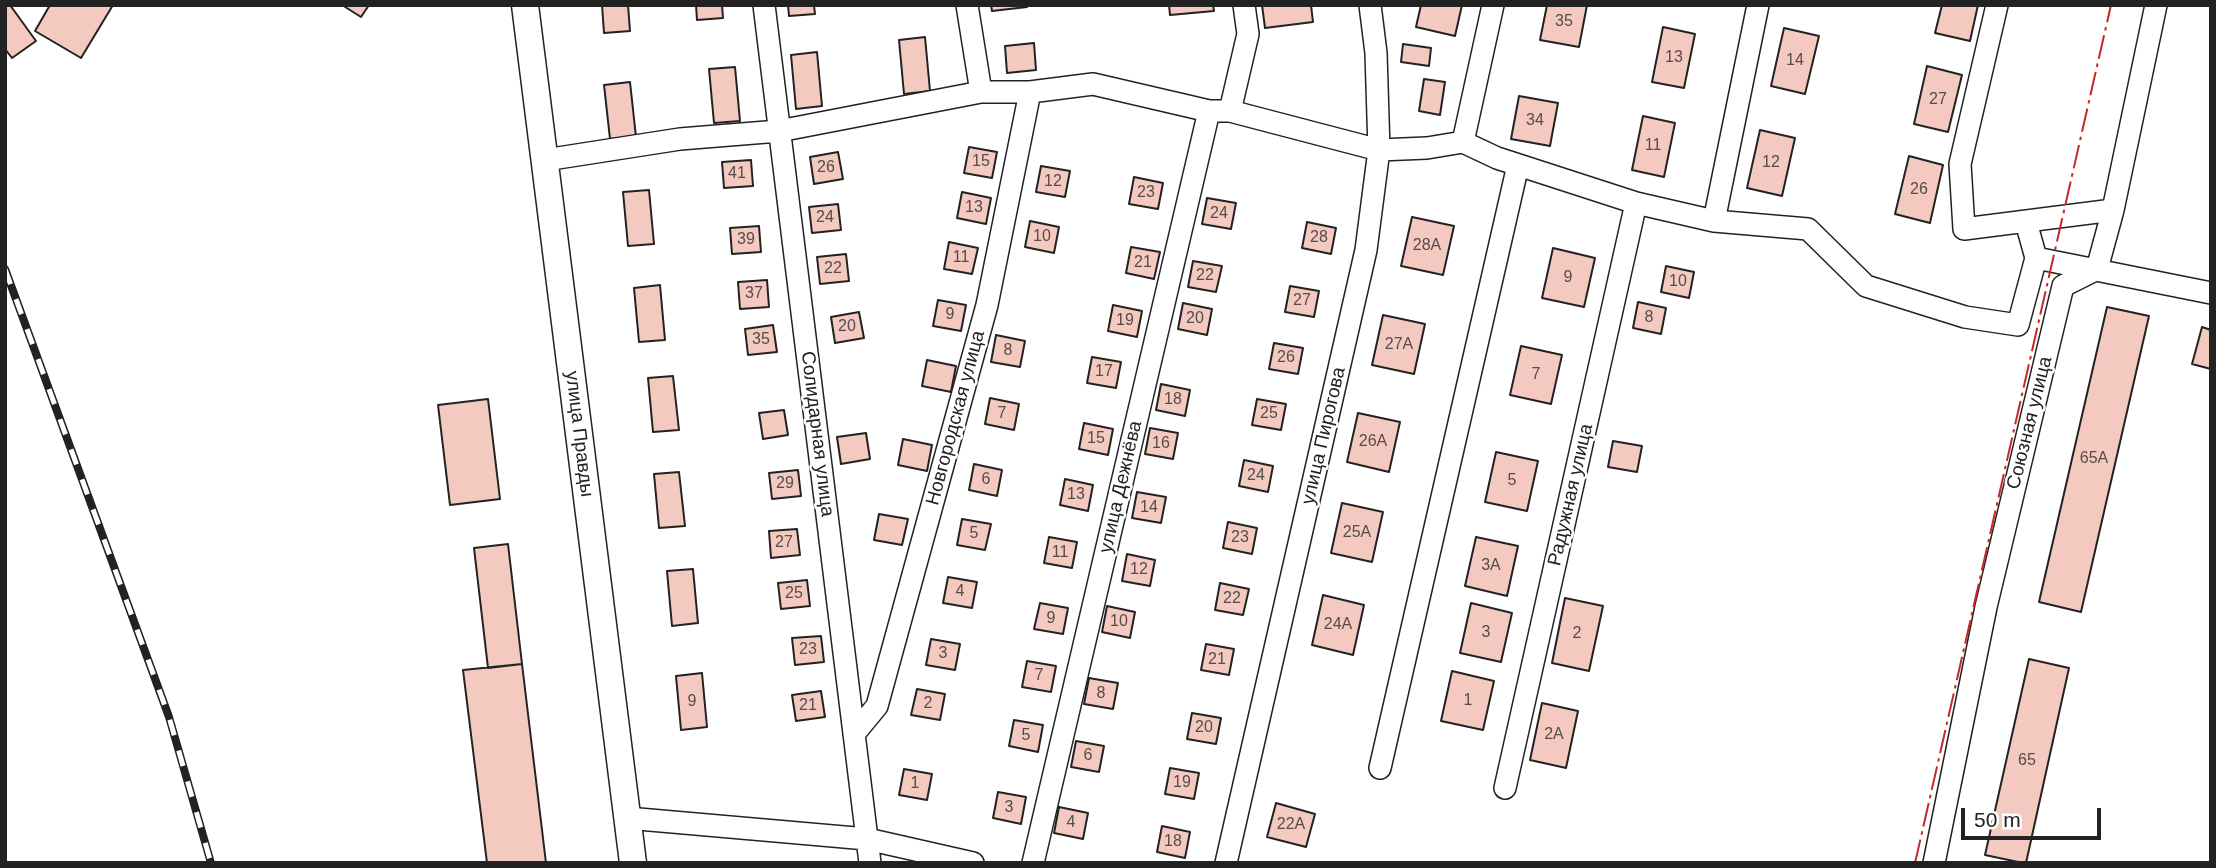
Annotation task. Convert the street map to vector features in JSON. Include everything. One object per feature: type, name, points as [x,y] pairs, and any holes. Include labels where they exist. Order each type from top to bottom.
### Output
[{"type":"main road","name":"улица Правды","points":[[526,5],[633,863]]},
{"type":"street","name":"Солидарная улица","points":[[764,5],[870,863]]},
{"type":"street","points":[[967,5],[981,92]]},
{"type":"street","name":"улица Дежнёва","points":[[1032,863],[1219,111],[1248,34],[1244,5]]},
{"type":"street","name":"улица Пирогова","points":[[1226,863],[1366,250],[1380,150],[1376,53],[1370,5]]},
{"type":"street","points":[[1463,142],[1493,5]]},
{"type":"street","points":[[1714,221],[1758,5]]},
{"type":"street","points":[[1997,5],[1961,164],[1964,229],[2113,210]]},
{"type":"street","points":[[2097,269],[2113,210],[2156,5]]},
{"type":"street","points":[[545,160],[680,139],[779,131],[981,92],[1030,92],[1093,84],[1380,150],[1427,148],[1463,142],[1497,158],[1636,203],[1714,221],[1808,229],[1866,286],[1965,317],[2018,325],[2036,258],[2026,222]]},
{"type":"street","name":"Новгородская улица","points":[[854,734],[877,706],[907,599],[987,305],[1030,92]]},
{"type":"street","points":[[1380,768],[1518,165]]},
{"type":"street","name":"Радужная улица","points":[[1505,788],[1636,203]]},
{"type":"street","points":[[2036,258],[2211,293]]},
{"type":"street","name":"Союзная улица","points":[[1934,863],[1986,607],[2063,286],[2097,269]]},
{"type":"street","points":[[627,818],[867,839],[972,863]]},
{"type":"building","points":[[5,5],[10,5],[36,41],[12,58],[5,49]]},
{"type":"building","points":[[50,5],[113,5],[81,58],[35,31]]},
{"type":"building","points":[[342,5],[369,5],[361,17]]},
{"type":"building","points":[[602,5],[628,5],[630,31],[604,33]]},
{"type":"building","points":[[696,5],[722,5],[723,18],[697,20]]},
{"type":"building","points":[[788,5],[814,5],[815,14],[789,16]]},
{"type":"building","points":[[991,5],[1027,5],[1027,7],[992,11]]},
{"type":"building","points":[[1169,5],[1213,5],[1214,11],[1170,15]]},
{"type":"building","points":[[1262,5],[1311,5],[1313,22],[1265,28]]},
{"type":"building","points":[[1421,5],[1462,5],[1455,36],[1416,27]]},
{"type":"building","points":[[1547,5],[1587,5],[1579,47],[1540,40]]},
{"type":"building","points":[[1942,5],[1978,5],[1970,41],[1935,33]]},
{"type":"building","points":[[1663,27],[1695,34],[1684,88],[1652,82]]},
{"type":"building","points":[[1784,28],[1819,36],[1805,94],[1771,86]]},
{"type":"building","points":[[925,37],[930,91],[904,94],[899,40]]},
{"type":"building","points":[[1034,43],[1036,70],[1007,73],[1005,46]]},
{"type":"building","points":[[1403,44],[1431,48],[1429,66],[1401,62]]},
{"type":"building","points":[[817,52],[822,106],[796,109],[791,55]]},
{"type":"building","points":[[1927,66],[1962,75],[1948,132],[1914,124]]},
{"type":"building","points":[[735,67],[740,121],[714,123],[709,69]]},
{"type":"building","points":[[1424,79],[1445,82],[1440,115],[1419,111]]},
{"type":"building","points":[[630,82],[636,137],[610,139],[604,85]]},
{"type":"building","points":[[1519,96],[1558,103],[1550,146],[1511,139]]},
{"type":"building","points":[[1643,116],[1675,123],[1664,177],[1632,170]]},
{"type":"building","points":[[1760,130],[1795,138],[1782,196],[1747,188]]},
{"type":"building","points":[[969,147],[997,152],[992,178],[964,173]]},
{"type":"building","points":[[838,152],[843,179],[814,184],[810,157]]},
{"type":"building","points":[[1909,156],[1943,165],[1930,223],[1895,214]]},
{"type":"building","points":[[751,160],[753,186],[724,188],[722,162]]},
{"type":"building","points":[[1041,166],[1070,171],[1065,197],[1036,192]]},
{"type":"building","points":[[1134,177],[1163,183],[1158,209],[1129,204]]},
{"type":"building","points":[[649,190],[654,244],[628,246],[623,192]]},
{"type":"building","points":[[962,192],[991,198],[986,224],[957,218]]},
{"type":"building","points":[[1207,198],[1236,203],[1231,229],[1202,224]]},
{"type":"building","points":[[838,204],[841,230],[812,233],[809,207]]},
{"type":"building","points":[[1412,217],[1454,226],[1443,275],[1401,266]]},
{"type":"building","points":[[1030,221],[1059,227],[1054,253],[1025,247]]},
{"type":"building","points":[[1307,222],[1336,228],[1331,254],[1302,248]]},
{"type":"building","points":[[759,226],[761,252],[732,254],[730,228]]},
{"type":"building","points":[[949,242],[978,248],[972,274],[944,269]]},
{"type":"building","points":[[1131,247],[1160,252],[1154,279],[1126,273]]},
{"type":"building","points":[[1553,248],[1595,258],[1584,307],[1542,298]]},
{"type":"building","points":[[846,254],[849,281],[820,284],[817,257]]},
{"type":"building","points":[[1193,261],[1222,266],[1216,292],[1188,287]]},
{"type":"building","points":[[1666,266],[1694,272],[1689,298],[1661,292]]},
{"type":"building","points":[[767,280],[769,307],[740,309],[738,282]]},
{"type":"building","points":[[660,285],[665,340],[639,342],[634,288]]},
{"type":"building","points":[[1290,286],[1319,291],[1314,317],[1285,312]]},
{"type":"building","points":[[938,300],[966,305],[961,331],[933,326]]},
{"type":"building","points":[[1638,302],[1666,308],[1661,334],[1633,328]]},
{"type":"building","points":[[1183,303],[1212,309],[1207,335],[1178,329]]},
{"type":"building","points":[[1113,305],[1142,311],[1137,337],[1108,331]]},
{"type":"building","points":[[2107,307],[2149,316],[2081,612],[2039,602]]},
{"type":"building","points":[[859,312],[864,338],[835,343],[831,317]]},
{"type":"building","points":[[1383,315],[1425,324],[1414,374],[1372,365]]},
{"type":"building","points":[[773,325],[777,352],[748,355],[745,329]]},
{"type":"building","points":[[2202,327],[2211,330],[2211,369],[2192,364]]},
{"type":"building","points":[[996,335],[1025,341],[1020,367],[991,362]]},
{"type":"building","points":[[1274,343],[1303,348],[1298,374],[1269,369]]},
{"type":"building","points":[[1521,346],[1562,355],[1551,404],[1510,395]]},
{"type":"building","points":[[1092,357],[1121,362],[1116,388],[1087,383]]},
{"type":"building","points":[[927,360],[956,366],[951,392],[922,386]]},
{"type":"building","points":[[673,376],[679,430],[653,432],[648,378]]},
{"type":"building","points":[[1161,384],[1190,390],[1185,416],[1156,410]]},
{"type":"building","points":[[990,398],[1019,404],[1014,430],[985,424]]},
{"type":"building","points":[[488,399],[500,499],[450,505],[438,405]]},
{"type":"building","points":[[1257,399],[1286,404],[1281,430],[1252,425]]},
{"type":"building","points":[[784,410],[788,435],[763,439],[759,413]]},
{"type":"building","points":[[1358,413],[1400,422],[1389,472],[1347,462]]},
{"type":"building","points":[[1084,423],[1113,429],[1108,455],[1079,449]]},
{"type":"building","points":[[1150,428],[1178,433],[1173,459],[1145,454]]},
{"type":"building","points":[[866,433],[870,459],[841,464],[837,437]]},
{"type":"building","points":[[903,439],[932,445],[927,471],[898,465]]},
{"type":"building","points":[[1613,441],[1642,446],[1637,472],[1608,467]]},
{"type":"building","points":[[1496,452],[1538,461],[1527,511],[1485,502]]},
{"type":"building","points":[[1244,460],[1273,466],[1268,492],[1239,486]]},
{"type":"building","points":[[974,464],[1002,470],[997,496],[969,490]]},
{"type":"building","points":[[798,470],[801,496],[772,499],[769,473]]},
{"type":"building","points":[[679,472],[685,526],[659,528],[654,474]]},
{"type":"building","points":[[1065,479],[1093,485],[1088,511],[1060,505]]},
{"type":"building","points":[[1137,492],[1166,497],[1161,523],[1132,518]]},
{"type":"building","points":[[1342,503],[1383,512],[1372,562],[1331,553]]},
{"type":"building","points":[[879,514],[908,519],[902,545],[874,540]]},
{"type":"building","points":[[962,519],[991,524],[985,550],[957,545]]},
{"type":"building","points":[[1228,522],[1257,528],[1252,554],[1223,548]]},
{"type":"building","points":[[797,529],[800,555],[771,558],[769,531]]},
{"type":"building","points":[[1049,537],[1077,542],[1072,568],[1044,563]]},
{"type":"building","points":[[1476,537],[1518,546],[1507,596],[1465,586]]},
{"type":"building","points":[[508,544],[522,664],[488,668],[474,548]]},
{"type":"building","points":[[1127,554],[1155,560],[1150,586],[1122,581]]},
{"type":"building","points":[[693,569],[698,623],[672,626],[667,571]]},
{"type":"building","points":[[948,577],[977,582],[972,608],[943,603]]},
{"type":"building","points":[[807,580],[810,606],[781,609],[778,583]]},
{"type":"building","points":[[1220,583],[1249,589],[1243,615],[1215,610]]},
{"type":"building","points":[[1323,595],[1364,605],[1353,655],[1312,645]]},
{"type":"building","points":[[1565,598],[1603,606],[1589,671],[1552,663]]},
{"type":"building","points":[[1040,603],[1068,608],[1063,634],[1034,629]]},
{"type":"building","points":[[1471,603],[1512,613],[1501,662],[1460,653]]},
{"type":"building","points":[[1107,606],[1135,612],[1130,638],[1102,632]]},
{"type":"building","points":[[821,636],[824,662],[795,665],[792,638]]},
{"type":"building","points":[[931,639],[960,644],[955,670],[926,665]]},
{"type":"building","points":[[1206,644],[1234,649],[1229,675],[1201,670]]},
{"type":"building","points":[[2029,659],[2069,668],[2026,863],[2023,863],[1985,855]]},
{"type":"building","points":[[1027,661],[1056,666],[1051,692],[1022,687]]},
{"type":"building","points":[[522,664],[546,863],[487,863],[463,670]]},
{"type":"building","points":[[1452,671],[1494,681],[1483,730],[1441,721]]},
{"type":"building","points":[[702,673],[707,727],[681,730],[676,676]]},
{"type":"building","points":[[1089,678],[1118,683],[1113,709],[1084,704]]},
{"type":"building","points":[[917,689],[945,694],[940,720],[911,715]]},
{"type":"building","points":[[821,691],[825,717],[796,721],[792,695]]},
{"type":"building","points":[[1542,703],[1578,711],[1566,768],[1530,760]]},
{"type":"building","points":[[1192,713],[1221,718],[1216,744],[1187,739]]},
{"type":"building","points":[[1014,720],[1043,725],[1038,752],[1009,746]]},
{"type":"building","points":[[1076,741],[1104,746],[1099,772],[1071,767]]},
{"type":"building","points":[[1170,768],[1199,773],[1194,799],[1165,794]]},
{"type":"building","points":[[904,769],[932,774],[927,800],[899,795]]},
{"type":"building","points":[[998,792],[1026,797],[1021,824],[993,818]]},
{"type":"building","points":[[1276,803],[1315,814],[1306,847],[1267,837]]},
{"type":"building","points":[[1059,807],[1088,813],[1083,839],[1054,833]]},
{"type":"building","points":[[1162,826],[1190,832],[1185,858],[1157,852]]},
{"type":"railway","points":[[5,269],[169,717],[211,863]]},
{"type":"power","points":[[1915,863],[2111,5]]}]
